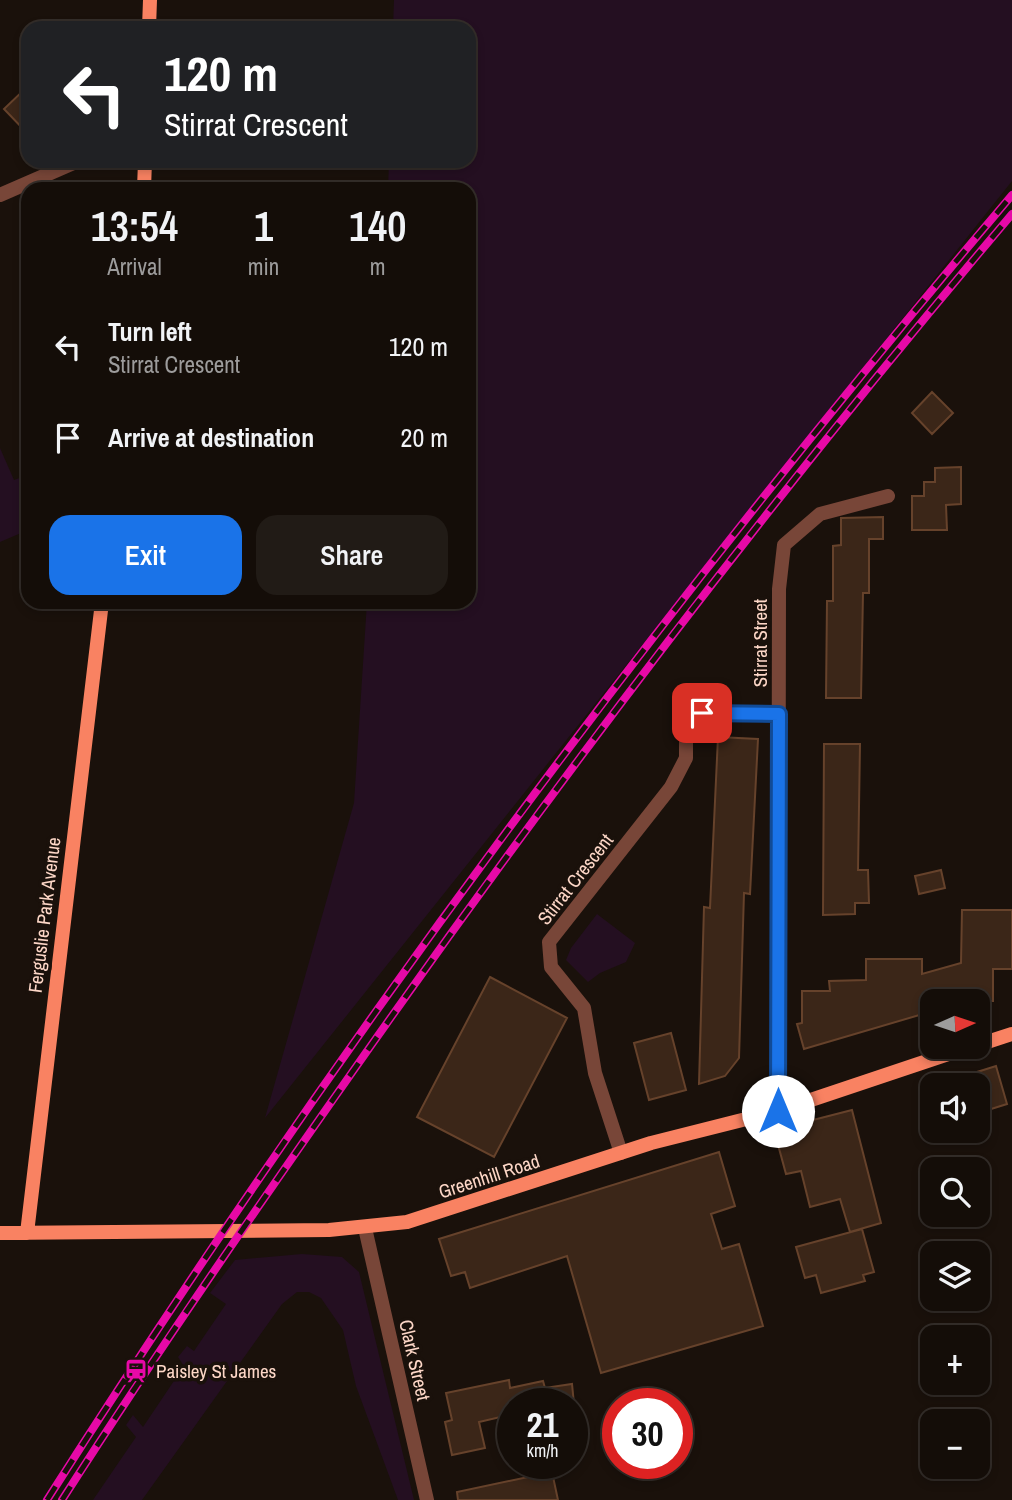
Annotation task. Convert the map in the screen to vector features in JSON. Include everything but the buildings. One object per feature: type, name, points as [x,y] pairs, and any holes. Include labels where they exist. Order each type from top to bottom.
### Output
[{"type":"street","points":[[149,21],[150,0]]},
{"type":"street","points":[[30,182],[62,168]]},
{"type":"street","points":[[0,195],[21,186]]},
{"type":"street","name":"Stirrat Street","points":[[778,1111],[779,589],[784,545],[820,514],[888,496]]},
{"type":"street","name":"Ferguslie Park Avenue","points":[[27,1233],[101,609]]},
{"type":"street","name":"Stirrat Crescent","points":[[621,1153],[595,1073],[584,1008],[551,967],[550,942],[671,787],[686,758],[686,729],[702,713],[779,714]]},
{"type":"street","points":[[990,1041],[1012,1034]]},
{"type":"street","name":"Greenhill Road","points":[[0,1233],[365,1228],[430,1215],[621,1153],[778,1111],[933,1059]]},
{"type":"street","name":"Clark Street","points":[[365,1228],[427,1500]]},
{"type":"shaded area","points":[[394,0],[1012,0],[1012,181],[265,1118],[354,803],[367,609],[476,609],[476,182],[388,182],[389,168],[476,168],[476,21],[393,21]]},
{"type":"shaded area","points":[[0,448],[14,480],[21,478],[21,533],[0,542]]},
{"type":"shaded area","points":[[597,914],[635,943],[626,962],[600,973],[588,982],[566,960],[571,948]]},
{"type":"shaded area","points":[[302,1254],[342,1257],[359,1272],[414,1500],[398,1500],[356,1386],[343,1330],[321,1298],[309,1292],[297,1292],[282,1304],[142,1500],[93,1500],[136,1437],[126,1425],[133,1415],[143,1427],[184,1366],[178,1357],[187,1346],[194,1351],[226,1304],[210,1293],[235,1260]]},
{"type":"railway","points":[[47,1500],[157,1330],[271,1162],[387,995],[507,831],[754,509],[1012,195]]},
{"type":"railway","points":[[62,1500],[229,1249],[495,873],[747,539],[922,321],[1012,214]]},
{"type":"place","name":"Paisley St James","points":[[136,1371]]},
{"type":"route","points":[[702,713],[779,714],[778,1111]]}]
